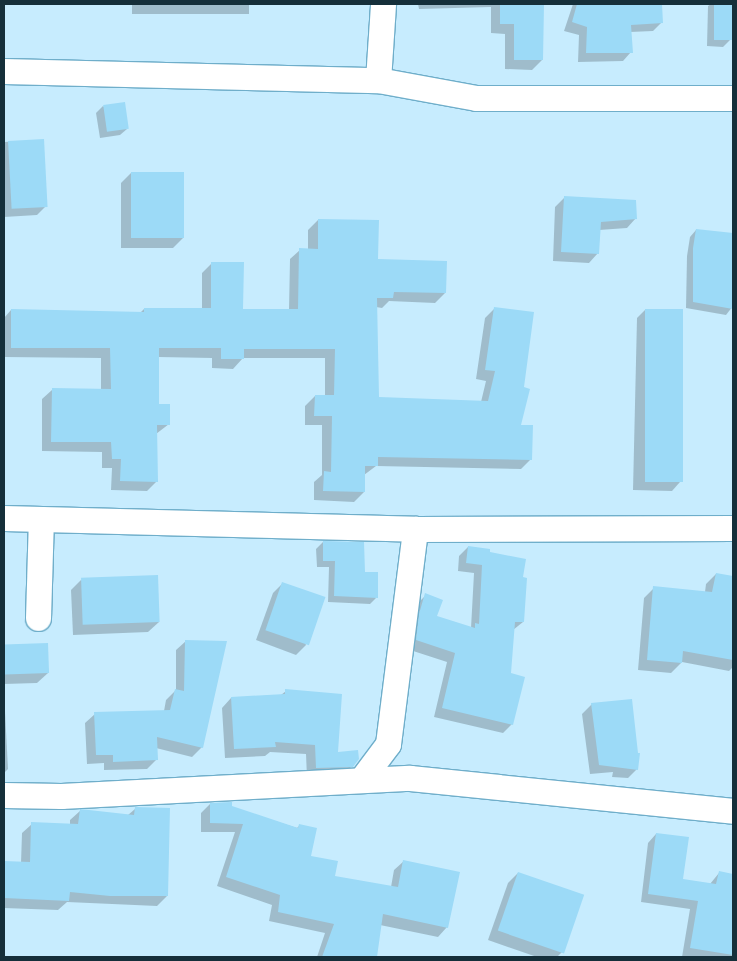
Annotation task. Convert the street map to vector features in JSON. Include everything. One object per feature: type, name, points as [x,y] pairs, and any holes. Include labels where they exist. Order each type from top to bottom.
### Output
[{"type":"street","points":[[378,80],[383,4]]},
{"type":"street","points":[[4,72],[378,80],[476,98],[733,98]]},
{"type":"street","points":[[4,518],[415,529],[733,528]]},
{"type":"street","points":[[38,618],[40,519]]},
{"type":"street","points":[[360,780],[388,744],[415,529]]},
{"type":"street","points":[[388,744],[410,778]]},
{"type":"street","points":[[4,795],[61,796],[410,778],[733,811]]},
{"type":"building","points":[[500,4],[544,4],[543,60],[514,60],[514,24],[500,24]]},
{"type":"building","points":[[577,4],[662,4],[663,23],[631,25],[633,53],[586,53],[587,27],[572,22]]},
{"type":"building","points":[[714,4],[732,4],[732,40],[714,40]]},
{"type":"building","points":[[125,102],[129,129],[107,132],[103,105]]},
{"type":"building","points":[[44,139],[48,207],[12,209],[8,141]]},
{"type":"building","points":[[131,172],[184,172],[184,238],[131,238]]},
{"type":"building","points":[[564,196],[636,200],[637,219],[601,222],[599,254],[561,252]]},
{"type":"building","points":[[318,219],[379,220],[378,259],[447,261],[446,293],[394,292],[393,298],[377,298],[379,397],[488,401],[495,371],[485,370],[494,307],[534,312],[524,387],[530,389],[521,425],[533,425],[532,460],[378,457],[378,466],[365,466],[365,492],[323,491],[324,471],[331,472],[332,416],[314,416],[315,395],[334,395],[335,349],[244,349],[244,359],[221,359],[221,348],[159,348],[159,404],[170,404],[170,425],[157,425],[158,482],[120,481],[121,459],[112,459],[111,442],[51,442],[52,388],[111,389],[110,348],[11,348],[11,309],[144,312],[144,308],[211,308],[211,262],[244,262],[243,309],[298,309],[299,248],[318,249]]},
{"type":"building","points":[[696,229],[733,233],[733,309],[693,302],[693,248]]},
{"type":"building","points":[[645,309],[683,309],[683,482],[645,482]]},
{"type":"building","points":[[323,541],[364,542],[365,572],[378,572],[378,598],[334,596],[335,561],[323,561]]},
{"type":"building","points":[[468,546],[490,549],[490,552],[526,559],[523,577],[527,578],[524,622],[515,622],[511,673],[525,677],[513,725],[442,708],[455,653],[416,640],[419,614],[425,593],[443,600],[437,616],[475,628],[475,623],[479,624],[482,565],[466,563]]},
{"type":"building","points":[[716,573],[733,576],[733,660],[683,651],[682,663],[647,660],[653,586],[712,592]]},
{"type":"building","points":[[158,575],[160,622],[83,625],[81,578]]},
{"type":"building","points":[[282,582],[325,597],[309,645],[265,630]]},
{"type":"building","points":[[185,640],[227,641],[203,748],[157,737],[158,760],[113,762],[113,755],[96,755],[94,712],[170,710],[175,689],[184,691]]},
{"type":"building","points":[[48,643],[49,673],[5,675],[4,645]]},
{"type":"building","points":[[285,689],[342,694],[338,752],[358,750],[359,759],[353,767],[316,768],[315,745],[275,742],[276,747],[234,749],[231,697],[285,694]]},
{"type":"building","points":[[632,699],[638,753],[640,753],[638,770],[599,765],[591,703]]},
{"type":"building","points":[[232,802],[232,806],[298,828],[299,824],[317,828],[311,856],[338,861],[335,876],[398,887],[403,860],[460,872],[448,928],[383,914],[377,957],[322,957],[334,924],[278,912],[280,895],[226,877],[243,824],[210,823],[210,803]]},
{"type":"building","points":[[135,807],[170,808],[168,896],[110,896],[70,892],[69,901],[4,898],[4,861],[30,862],[31,822],[78,824],[80,809],[134,815]]},
{"type":"building","points":[[656,833],[689,837],[683,879],[716,884],[719,871],[733,874],[733,955],[690,948],[698,901],[648,894]]},
{"type":"building","points":[[518,872],[584,895],[564,953],[498,931]]}]
